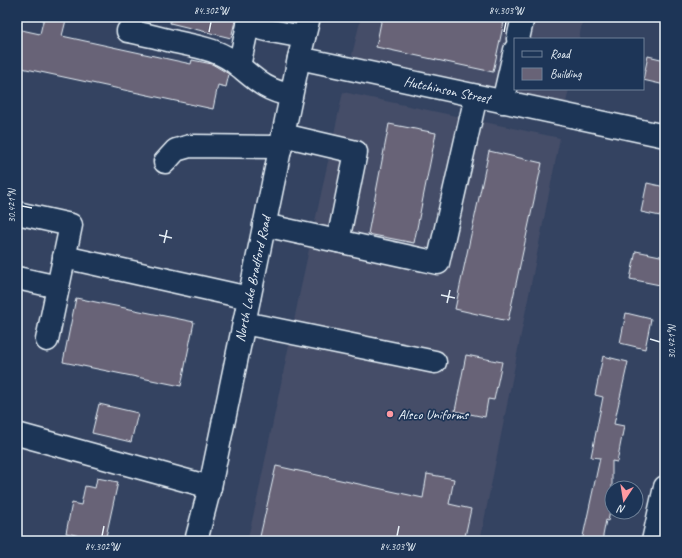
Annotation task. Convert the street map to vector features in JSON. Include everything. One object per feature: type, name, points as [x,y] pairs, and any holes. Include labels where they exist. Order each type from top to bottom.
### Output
[{"type":"main road","points":[[518,38],[523,17]]},
{"type":"main road","points":[[239,66],[249,21]]},
{"type":"main road","name":"Hutchinson Street","points":[[249,21],[304,37],[476,96],[665,136]]},
{"type":"main road","points":[[128,31],[205,48],[221,54],[269,89],[291,95]]},
{"type":"main road","name":"North Lake Bradford Road","points":[[196,541],[210,487],[304,37]]},
{"type":"main road","points":[[503,102],[514,54]]},
{"type":"main road","points":[[264,225],[438,263],[476,96]]},
{"type":"main road","points":[[165,162],[176,150],[190,146],[282,141],[356,152],[338,241]]},
{"type":"main road","points":[[17,213],[71,225],[47,340]]},
{"type":"main road","points":[[64,257],[249,298]]},
{"type":"main road","points":[[17,278],[58,287]]},
{"type":"main road","points":[[244,323],[435,362]]},
{"type":"main road","points":[[17,434],[210,487]]},
{"type":"main road","points":[[653,541],[665,488]]},
{"type":"shaded area","points":[[361,17],[583,17],[579,38],[514,38],[514,90],[569,90],[566,103],[357,58],[352,55]]},
{"type":"shaded area","points":[[343,92],[560,138],[480,541],[247,541]]},
{"type":"building","points":[[44,17],[66,20],[62,36],[191,64],[192,60],[212,64],[229,74],[226,87],[218,85],[213,109],[17,67],[17,29],[40,34]]},
{"type":"building","points":[[171,17],[236,17],[231,38],[170,23]]},
{"type":"building","points":[[382,17],[505,17],[493,72],[376,47]]},
{"type":"building","points":[[648,56],[665,60],[665,85],[644,80]]},
{"type":"building","points":[[389,124],[436,133],[414,243],[368,234]]},
{"type":"building","points":[[489,151],[542,163],[508,321],[455,309]]},
{"type":"building","points":[[647,183],[665,187],[665,217],[641,212]]},
{"type":"building","points":[[636,251],[665,257],[660,285],[630,279]]},
{"type":"building","points":[[76,298],[194,322],[181,386],[63,362]]},
{"type":"building","points":[[626,313],[651,319],[645,349],[620,343]]},
{"type":"building","points":[[466,355],[502,362],[494,400],[488,399],[485,417],[455,411]]},
{"type":"building","points":[[603,356],[628,362],[614,424],[624,426],[617,462],[612,461],[612,480],[604,480],[604,520],[606,520],[602,541],[582,541],[600,458],[591,457],[603,397],[595,395]]},
{"type":"building","points":[[99,404],[138,413],[131,442],[92,433]]},
{"type":"building","points":[[276,466],[423,498],[427,474],[454,479],[449,504],[471,509],[464,541],[259,541]]},
{"type":"building","points":[[97,478],[118,482],[105,541],[66,533],[72,503],[81,505],[85,486],[95,488]]},
{"type":"place","name":"Alsco Uniforms","points":[[390,414]]}]
